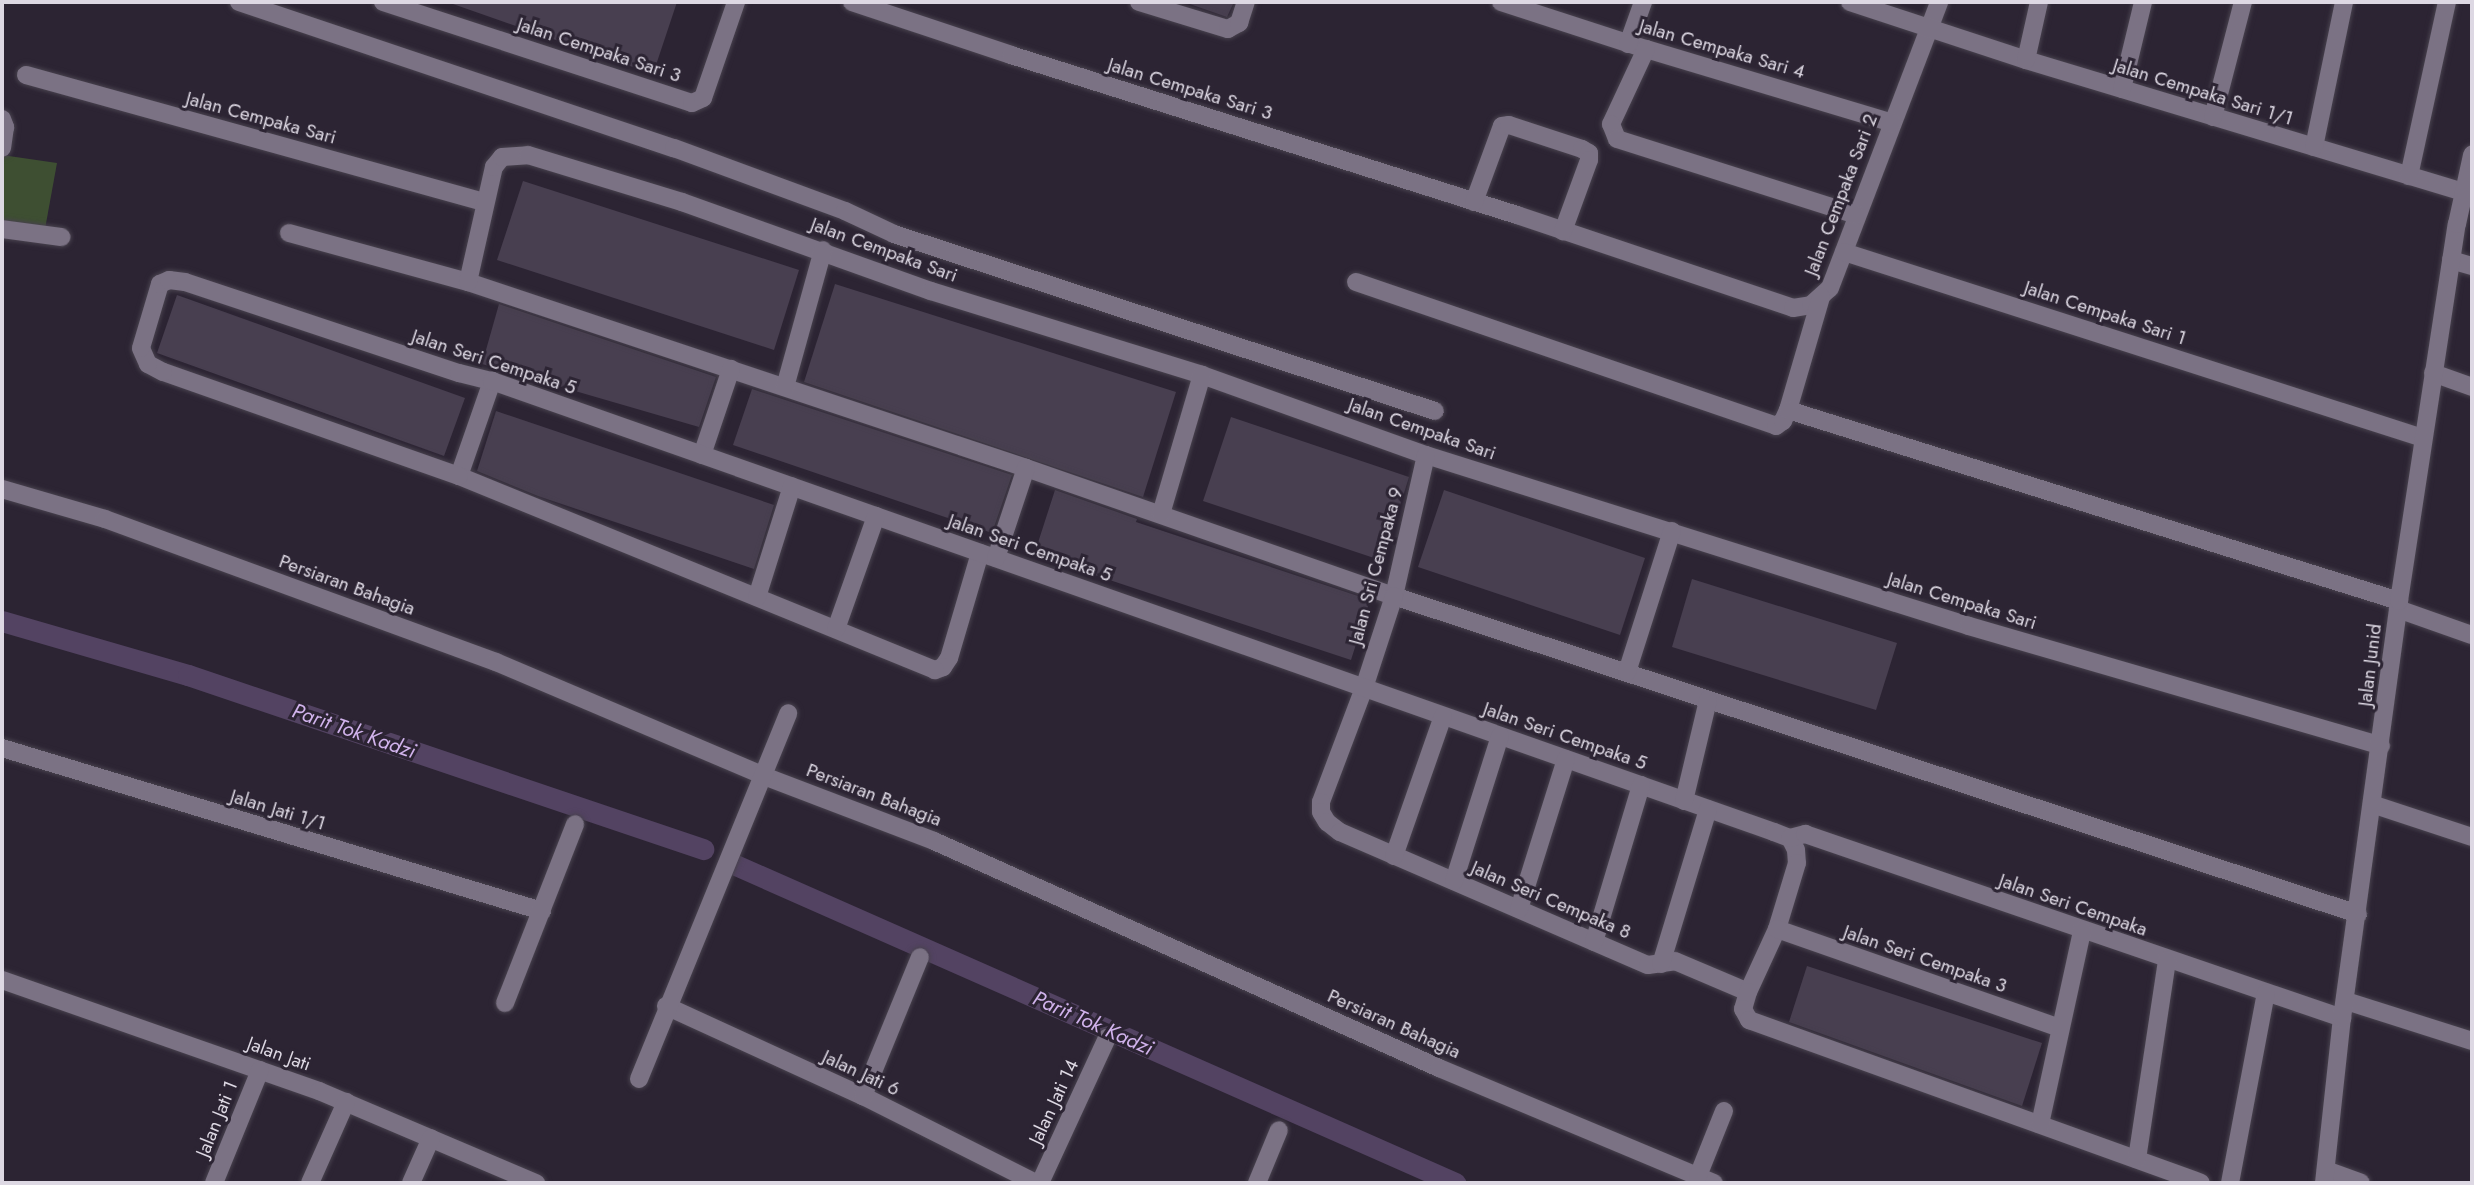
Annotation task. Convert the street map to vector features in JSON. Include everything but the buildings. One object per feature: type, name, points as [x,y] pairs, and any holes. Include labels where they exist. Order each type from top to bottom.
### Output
[{"type":"street","points":[[239,2],[674,148],[845,211],[894,234],[1436,411]]},
{"type":"street","name":"Jalan Cempaka Sari 3","points":[[383,2],[692,103],[704,98],[736,2]]},
{"type":"street","name":"Jalan Cempaka Sari 3","points":[[852,2],[1517,215]]},
{"type":"street","points":[[1139,2],[1228,29],[1239,23],[1246,2]]},
{"type":"street","name":"Jalan Cempaka Sari 4","points":[[1501,2],[1628,44],[1892,122]]},
{"type":"street","points":[[1628,44],[1643,2]]},
{"type":"street","name":"Jalan Cempaka Sari 1/1","points":[[1850,2],[2026,60],[2464,192]]},
{"type":"street","name":"Jalan Cempaka Sari 2","points":[[1517,215],[1793,308],[1811,304],[1830,288],[1939,2]]},
{"type":"street","points":[[2026,60],[2039,2]]},
{"type":"street","points":[[2122,89],[2143,2]]},
{"type":"street","points":[[2213,117],[2243,2]]},
{"type":"street","points":[[2314,147],[2344,2]]},
{"type":"street","points":[[2409,176],[2446,2]]},
{"type":"street","points":[[1646,49],[1611,124],[1617,139],[1856,215]]},
{"type":"street","name":"Jalan Cempaka Sari","points":[[26,75],[485,202]]},
{"type":"street","points":[[2,119],[5,127],[2,148]]},
{"type":"street","points":[[1474,202],[1502,127],[1509,125],[1589,153],[1589,160],[1563,231]]},
{"type":"street","name":"Jalan Cempaka Sari","points":[[468,282],[494,167],[502,157],[528,155],[823,250],[931,291],[1202,375],[1426,455],[1969,626],[2381,746]]},
{"type":"street","name":"Jalan Junid","points":[[2325,1177],[2344,1009],[2423,438],[2451,260],[2472,155]]},
{"type":"street","points":[[2,229],[61,237]]},
{"type":"street","points":[[289,233],[468,282],[1026,468],[1394,596],[2358,914]]},
{"type":"street","points":[[785,387],[823,250]]},
{"type":"street","name":"Jalan Cempaka Sari 1","points":[[1844,252],[2423,438]]},
{"type":"street","points":[[2451,260],[2472,266]]},
{"type":"street","name":"Jalan Seri Cempaka 5","points":[[459,476],[163,372],[148,364],[141,348],[160,284],[169,280],[185,282],[459,373],[492,381],[1790,838]]},
{"type":"street","points":[[1356,282],[1776,426],[1783,421],[1788,410],[1821,297]]},
{"type":"street","points":[[702,455],[731,369]]},
{"type":"street","points":[[2433,373],[2472,387]]},
{"type":"street","points":[[1161,514],[1202,375]]},
{"type":"street","points":[[492,381],[459,476],[935,670],[943,667],[949,658],[988,555],[1026,468]]},
{"type":"street","points":[[1788,410],[2399,605],[2472,635]]},
{"type":"street","name":"Jalan Sri Cempaka 9","points":[[1340,832],[1327,822],[1321,812],[1321,802],[1364,688],[1394,596],[1426,455]]},
{"type":"street","points":[[757,597],[792,486]]},
{"type":"street","name":"Persiaran Bahagia","points":[[2,489],[105,519],[496,662],[764,776],[934,841],[1439,1068],[1703,1180]]},
{"type":"street","points":[[836,629],[876,516]]},
{"type":"street","points":[[1627,672],[1672,531]]},
{"type":"street","points":[[1684,801],[1708,700]]},
{"type":"street","points":[[639,1079],[666,1006],[788,713]]},
{"type":"street","points":[[1394,856],[1443,716]]},
{"type":"street","points":[[1454,881],[1500,736]]},
{"type":"street","name":"Jalan Jati 1/1","points":[[2,748],[542,911]]},
{"type":"street","points":[[1519,909],[1566,759]]},
{"type":"street","points":[[1594,942],[1641,785]]},
{"type":"street","points":[[2372,804],[2472,837]]},
{"type":"street","points":[[1661,964],[1708,809]]},
{"type":"street","points":[[505,1003],[575,824]]},
{"type":"street","name":"Jalan Seri Cempaka 8","points":[[1340,832],[1648,965],[1675,961],[1748,992]]},
{"type":"street","name":"Jalan Seri Cempaka","points":[[1790,838],[1805,834],[2266,993],[2344,1009],[2472,1041]]},
{"type":"street","points":[[1790,838],[1796,850],[1797,863],[1777,929],[1748,992],[1744,1009],[1749,1020],[2201,1183]]},
{"type":"street","name":"Jalan Seri Cempaka 3","points":[[1777,929],[2059,1028]]},
{"type":"street","points":[[2040,1124],[2081,931]]},
{"type":"street","points":[[863,1096],[920,957]]},
{"type":"street","points":[[2137,1159],[2167,960]]},
{"type":"street","name":"Jalan Jati","points":[[2,980],[346,1102],[430,1138],[503,1177],[536,1183]]},
{"type":"street","points":[[2230,1183],[2266,993]]},
{"type":"street","name":"Jalan Jati 6","points":[[666,1006],[863,1096],[1038,1183]]},
{"type":"street","name":"Jalan Jati 14","points":[[1038,1183],[1107,1038]]},
{"type":"street","name":"Jalan Jati 1","points":[[214,1183],[260,1070]]},
{"type":"street","points":[[310,1183],[346,1102]]},
{"type":"street","points":[[1703,1180],[1724,1111]]},
{"type":"street","points":[[1257,1183],[1279,1130]]},
{"type":"street","points":[[411,1183],[430,1138]]},
{"type":"street","points":[[2325,1177],[2354,1180]]},
{"type":"green space","points":[[2,155],[57,163],[45,229],[2,221]]},
{"type":"waterway","name":"Parit Tok Kadzi","points":[[2,621],[188,675],[703,849]]},
{"type":"waterway","name":"Parit Tok Kadzi","points":[[731,863],[1455,1183]]}]
